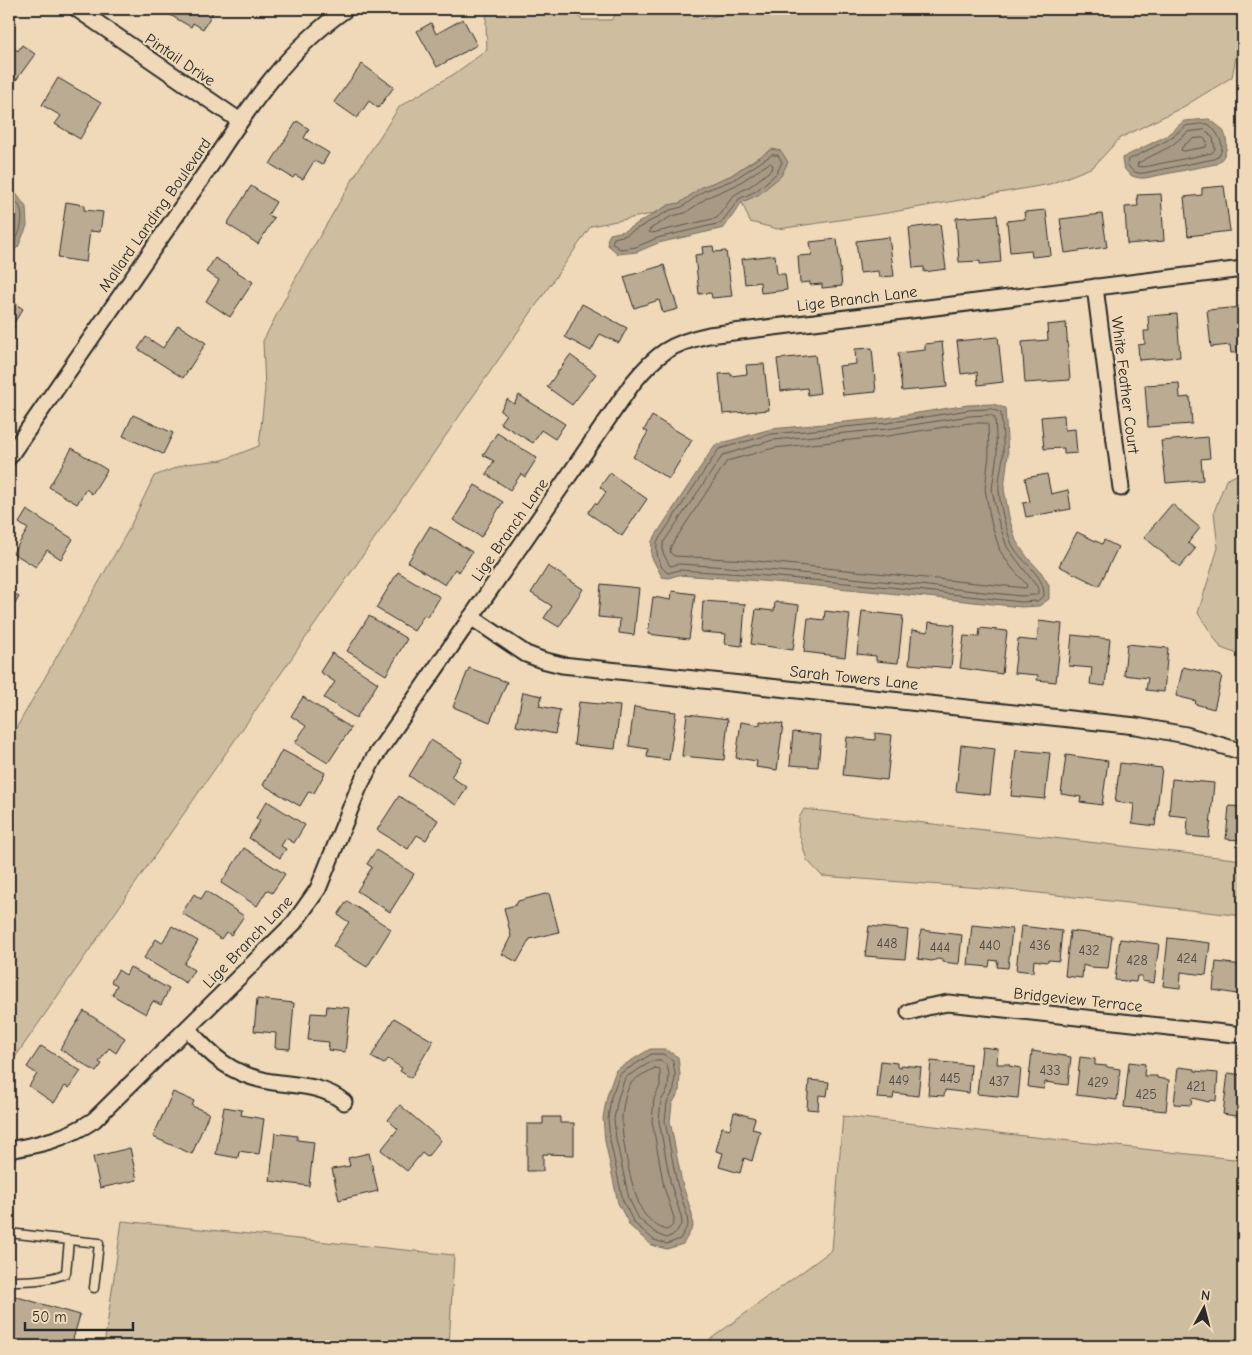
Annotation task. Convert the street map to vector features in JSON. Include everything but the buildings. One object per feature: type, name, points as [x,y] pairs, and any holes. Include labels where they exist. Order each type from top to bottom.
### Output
[{"type":"street","name":"Pintail Drive","points":[[77,9],[240,121]]},
{"type":"street","name":"Mallard Landing Boulevard","points":[[9,457],[214,162],[240,121],[289,58],[310,36],[346,9]]},
{"type":"street","name":"Lige Branch Lane","points":[[9,1150],[40,1145],[60,1139],[94,1120],[282,936],[311,901],[318,890],[359,787],[374,758],[632,384],[660,354],[676,345],[709,335],[1243,269]]},
{"type":"street","name":"White Feather Court","points":[[1095,287],[1120,488]]},
{"type":"street","name":"Sarah Towers Lane","points":[[471,617],[526,654],[562,665],[1136,726],[1186,735],[1243,752]]},
{"type":"street","name":"Bridgeview Terrace","points":[[909,1012],[948,1003],[1243,1035]]},
{"type":"street","points":[[188,1030],[208,1052],[237,1072],[267,1081],[322,1090],[335,1095],[344,1102]]},
{"type":"lane","points":[[9,1233],[99,1243],[94,1288]]},
{"type":"lane","points":[[9,1281],[58,1277],[66,1273],[69,1240]]},
{"type":"shaded area","points":[[487,9],[570,9],[582,20],[611,20],[621,9],[683,9],[702,19],[738,11],[739,9],[1243,9],[1243,22],[1232,77],[1183,107],[1120,138],[1093,167],[1050,184],[887,213],[778,229],[750,222],[742,202],[758,195],[758,157],[730,176],[702,187],[680,203],[669,205],[652,214],[591,226],[9,1066],[9,741],[129,529],[154,476],[186,464],[223,460],[259,446],[265,389],[263,341],[300,270],[360,167],[400,106],[454,74],[487,50]]},
{"type":"shaded area","points":[[1243,472],[1243,656],[1221,648],[1198,613],[1218,548],[1214,512],[1226,480]]},
{"type":"shaded area","points":[[804,809],[1243,860],[1243,916],[1021,891],[822,876],[807,860],[798,830],[799,818]]},
{"type":"shaded area","points":[[843,1116],[1243,1160],[1243,1346],[701,1346],[832,1250]]},
{"type":"shaded area","points":[[122,1221],[454,1255],[449,1346],[104,1346]]},
{"type":"water","points":[[1209,119],[1223,130],[1226,137],[1225,154],[1216,164],[1145,178],[1132,176],[1126,171],[1122,158],[1166,136],[1184,121]]},
{"type":"water","points":[[772,149],[781,151],[788,162],[781,176],[758,195],[742,202],[724,228],[658,243],[637,252],[618,254],[608,245],[607,240],[610,234],[624,231],[669,205],[680,203],[702,187],[730,176]]},
{"type":"water","points":[[9,184],[26,207],[27,226],[18,247],[9,254]]},
{"type":"water","points":[[993,404],[1005,408],[1008,455],[1004,489],[1016,541],[1049,585],[1049,599],[1039,606],[1021,607],[764,581],[678,575],[669,578],[662,577],[651,556],[652,541],[715,445],[771,429],[886,418],[968,405]]},
{"type":"water","points":[[650,1049],[665,1049],[678,1057],[680,1074],[679,1092],[672,1104],[670,1121],[682,1183],[692,1214],[693,1227],[683,1244],[667,1249],[651,1245],[630,1226],[618,1203],[605,1141],[603,1118],[607,1096],[616,1070]]}]
